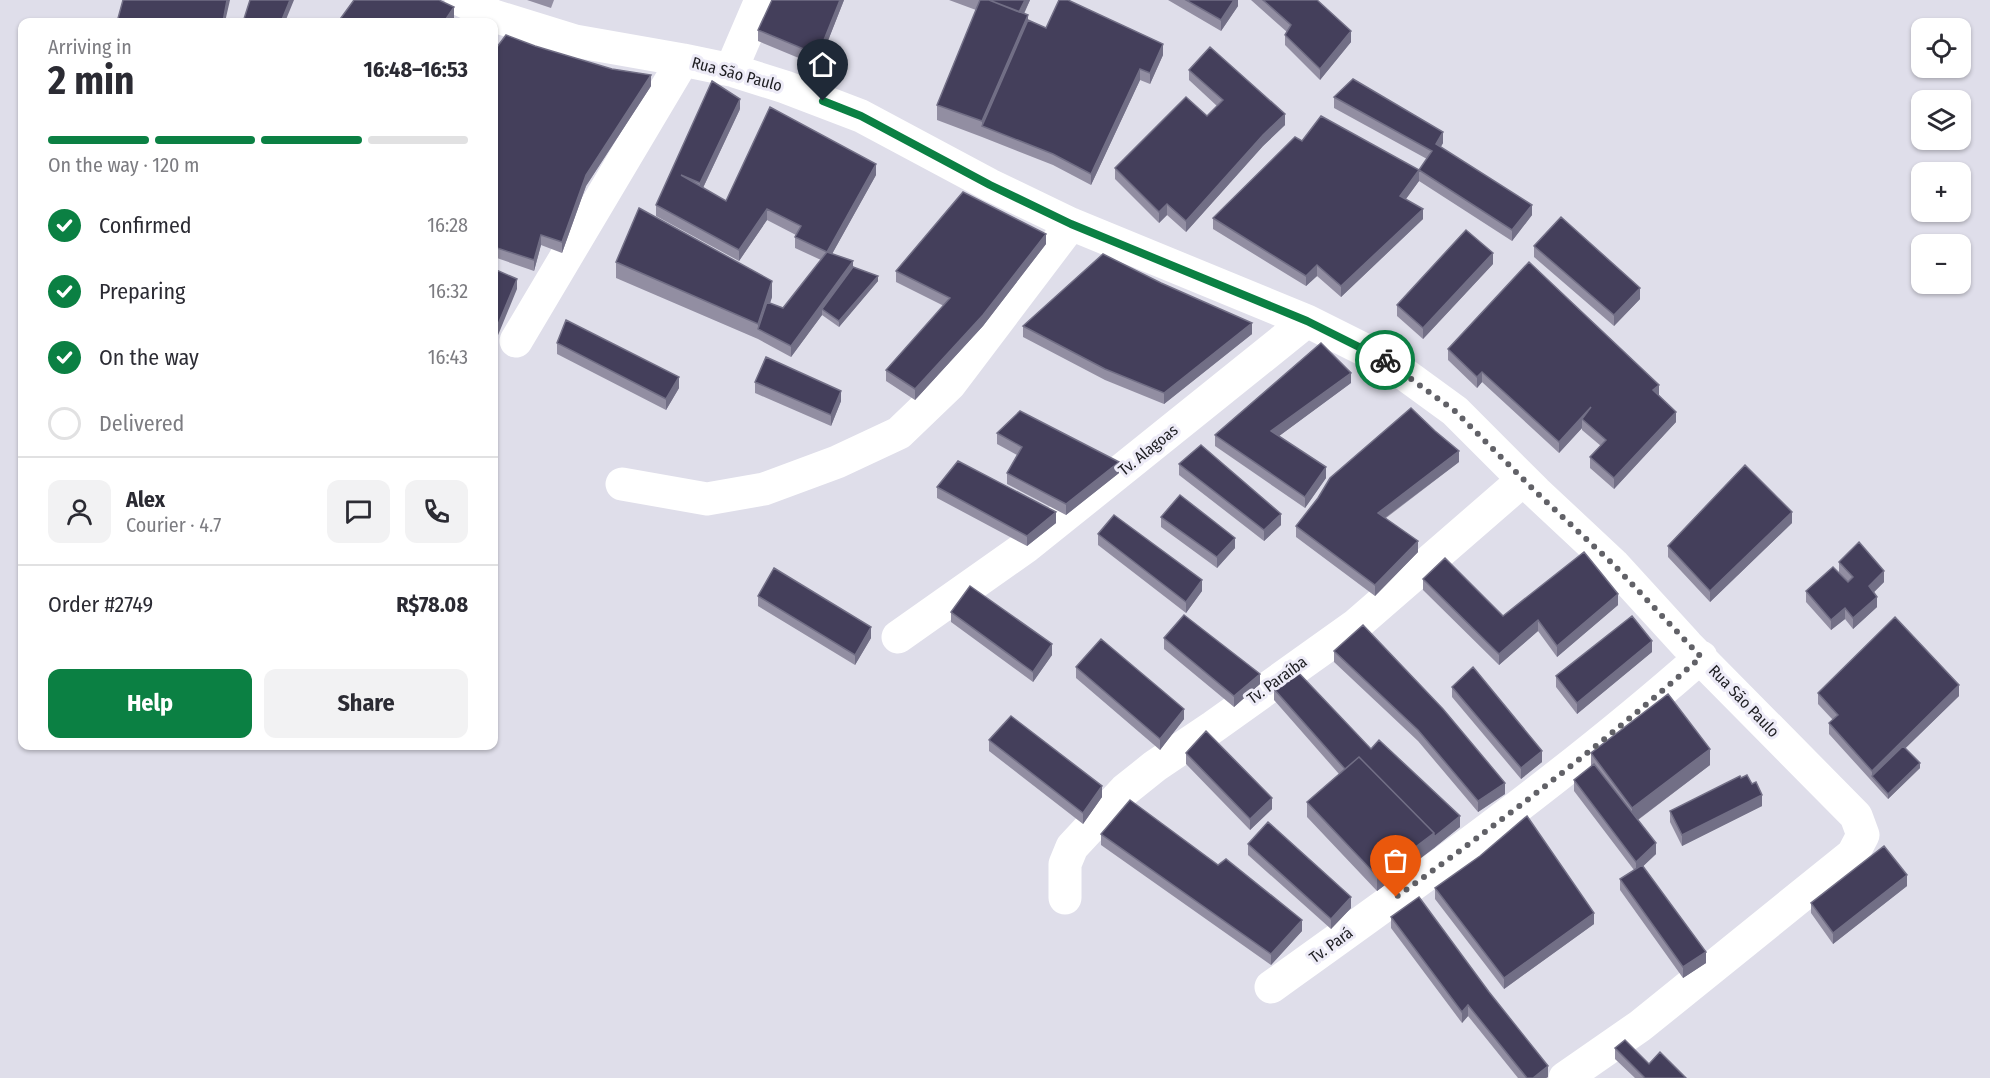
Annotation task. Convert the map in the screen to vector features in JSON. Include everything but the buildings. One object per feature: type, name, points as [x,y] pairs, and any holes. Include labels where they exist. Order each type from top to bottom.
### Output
[{"type":"street","name":"Rua São Paulo","points":[[461,0],[494,16],[575,41],[730,70],[785,87],[861,116],[990,185],[1071,224],[1307,321],[1385,360],[1455,411],[1523,480],[1613,564],[1856,816],[1863,835],[1853,854],[1640,1026],[1565,1078]]},
{"type":"street","points":[[730,70],[761,0]]},
{"type":"street","points":[[516,340],[683,60]]},
{"type":"street","points":[[622,484],[707,499],[764,489],[837,462],[899,433],[950,384],[1071,224]]},
{"type":"street","name":"Tv. Alagoas","points":[[898,637],[1027,546],[1307,321]]},
{"type":"street","name":"Tv. Paraíba","points":[[1065,898],[1065,864],[1072,847],[1125,790],[1155,766],[1356,625],[1523,480]]},
{"type":"street","name":"Tv. Pará","points":[[1271,987],[1548,785],[1637,714],[1701,657]]},
{"type":"way so far","points":[[1385,360],[1455,411],[1536,492],[1613,564],[1701,657],[1637,714],[1548,785],[1396,897]]},
{"type":"route","points":[[823,101],[861,116],[990,185],[1071,224],[1307,321],[1385,360]]}]
